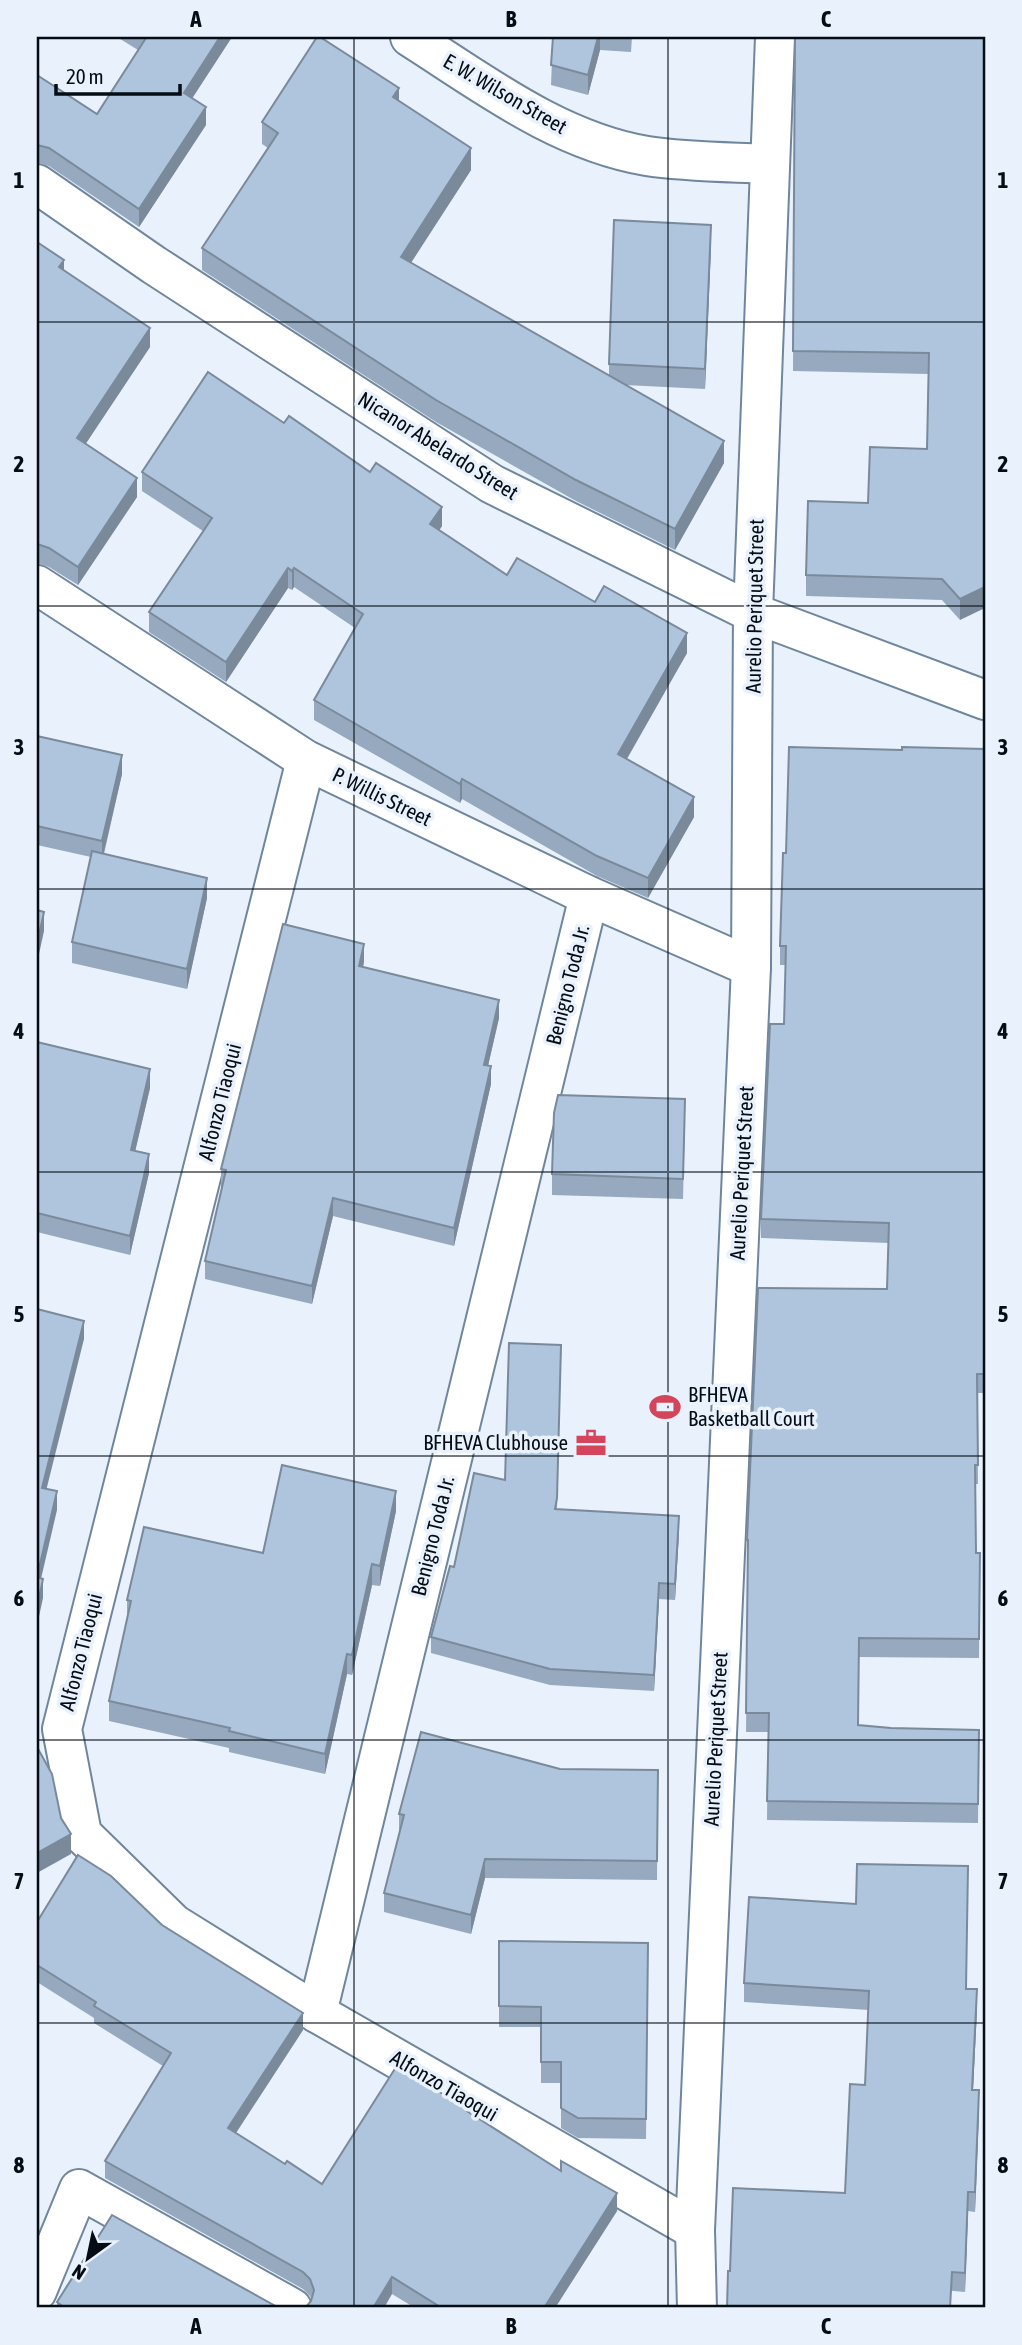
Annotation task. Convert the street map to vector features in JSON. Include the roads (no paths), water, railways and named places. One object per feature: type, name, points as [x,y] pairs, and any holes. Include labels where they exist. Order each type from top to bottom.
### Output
[{"type":"street","name":"E. W. Wilson Street","points":[[411,37],[514,104],[583,139],[646,156],[769,164]]},
{"type":"street","name":"Aurelio Periquet Street","points":[[697,2308],[695,2230],[751,967],[753,613],[775,37]]},
{"type":"street","name":"Nicanor Abelardo Street","points":[[37,184],[154,264],[492,484],[753,613],[985,700]]},
{"type":"street","name":"P. Willis Street","points":[[43,602],[306,760],[589,896],[751,967]]},
{"type":"street","name":"Alfonzo Tiaoqui","points":[[306,760],[62,1729],[82,1834],[174,1924],[317,2013],[695,2230]]},
{"type":"street","name":"Benigno Toda Jr.","points":[[317,2013],[589,896]]},
{"type":"street","points":[[37,2291],[79,2189],[292,2308]]},
{"type":"place","name":"BFHEVA Basketball Court","points":[[665,1407]]},
{"type":"place","name":"BFHEVA Clubhouse","points":[[591,1443]]}]
